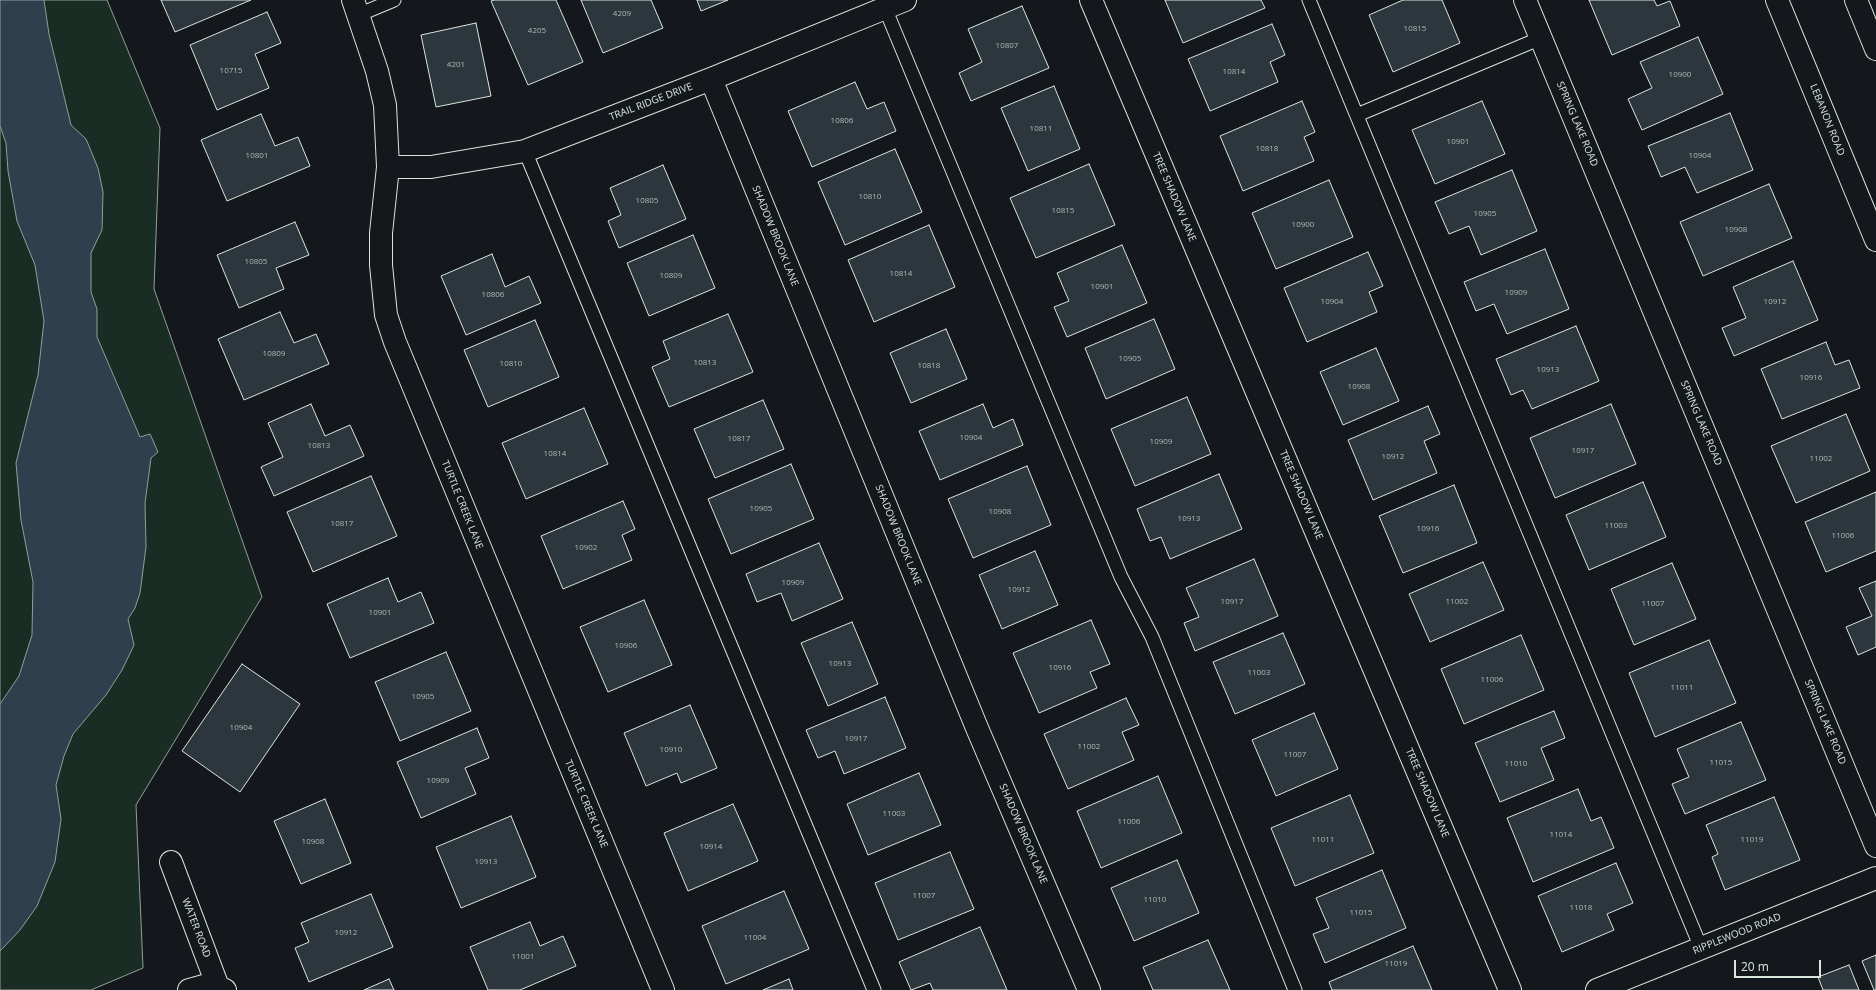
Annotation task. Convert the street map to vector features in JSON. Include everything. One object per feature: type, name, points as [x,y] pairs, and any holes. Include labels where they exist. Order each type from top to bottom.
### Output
[{"type":"street","name":"TRAIL RIDGE DRIVE","points":[[388,167],[431,167],[525,150],[711,79],[905,0]]},
{"type":"street","name":"TREE SHADOW LANE","points":[[1091,0],[1510,990]]},
{"type":"street","name":"SPRING LAKE ROAD","points":[[1526,0],[1876,846]]},
{"type":"street","name":"LEBANON ROAD","points":[[1777,0],[1876,240]]},
{"type":"street","points":[[1856,0],[1876,49]]},
{"type":"street","name":"TURTLE CREEK LANE","points":[[356,8],[377,71],[385,105],[388,167],[381,233],[381,265],[386,316],[395,342],[663,990]]},
{"type":"street","name":"SHADOW BROOK LANE","points":[[711,79],[977,728],[1089,990]]},
{"type":"street","name":"WATER ROAD","points":[[171,862],[221,988]]},
{"type":"street","name":"RIPPLEWOOD ROAD","points":[[1597,990],[1876,878]]},
{"type":"street","points":[[189,990],[207,985],[221,988]]},
{"type":"lane","points":[[356,8],[394,0]]},
{"type":"lane","points":[[1309,0],[1702,948]]},
{"type":"lane","points":[[885,8],[1121,577],[1152,637],[1294,990]]},
{"type":"lane","points":[[1356,115],[1541,38]]},
{"type":"lane","points":[[525,150],[874,990]]},
{"type":"green space","points":[[0,0],[107,0],[160,128],[154,289],[262,597],[136,805],[143,968],[91,990],[0,990]]},
{"type":"water","points":[[0,0],[44,0],[49,34],[71,125],[86,139],[98,168],[103,192],[102,230],[91,253],[91,292],[97,309],[97,337],[140,437],[150,434],[158,452],[151,458],[145,503],[146,547],[140,593],[135,608],[128,619],[134,645],[122,670],[106,695],[73,734],[64,756],[56,785],[61,819],[55,862],[37,906],[20,930],[0,951],[0,704],[19,676],[32,635],[33,582],[21,520],[16,463],[38,375],[44,321],[35,265],[17,221],[8,171],[6,143],[0,126]]},
{"type":"building","points":[[161,0],[251,0],[175,32]]},
{"type":"building","points":[[556,0],[583,62],[528,85],[491,1]]},
{"type":"building","points":[[581,0],[651,0],[663,28],[603,53]]},
{"type":"building","points":[[697,0],[728,0],[701,11]]},
{"type":"building","points":[[1165,0],[1261,0],[1265,8],[1183,43]]},
{"type":"building","points":[[1403,0],[1442,0],[1460,43],[1393,72],[1369,15]]},
{"type":"building","points":[[1589,0],[1654,0],[1657,6],[1670,1],[1680,26],[1612,55]]},
{"type":"building","points":[[1022,6],[1049,68],[971,101],[959,73],[982,62],[968,29]]},
{"type":"building","points":[[267,12],[281,43],[255,54],[269,88],[217,110],[190,45]]},
{"type":"building","points":[[476,23],[491,96],[436,107],[421,35]]},
{"type":"building","points":[[1272,24],[1285,55],[1270,62],[1278,82],[1210,111],[1188,59]]},
{"type":"building","points":[[1698,37],[1723,94],[1642,130],[1628,99],[1652,88],[1640,62]]},
{"type":"building","points":[[855,82],[867,109],[884,102],[896,131],[812,167],[788,111]]},
{"type":"building","points":[[1054,86],[1080,149],[1028,171],[1001,108]]},
{"type":"building","points":[[1302,101],[1315,132],[1304,137],[1314,161],[1243,191],[1220,136]]},
{"type":"building","points":[[1482,101],[1505,154],[1435,184],[1412,130]]},
{"type":"building","points":[[1730,113],[1753,170],[1697,193],[1685,167],[1661,177],[1648,146]]},
{"type":"building","points":[[261,114],[275,146],[298,137],[310,166],[227,201],[201,140]]},
{"type":"building","points":[[895,149],[922,212],[845,245],[818,182]]},
{"type":"building","points":[[1089,164],[1115,225],[1036,258],[1010,198]]},
{"type":"building","points":[[663,165],[686,219],[619,248],[608,221],[621,215],[610,188]]},
{"type":"building","points":[[1512,170],[1537,231],[1481,255],[1469,226],[1449,234],[1435,202]]},
{"type":"building","points":[[1329,180],[1353,237],[1276,269],[1252,213]]},
{"type":"building","points":[[1769,184],[1792,238],[1703,276],[1680,222]]},
{"type":"building","points":[[295,222],[309,255],[276,268],[284,289],[239,308],[217,255]]},
{"type":"building","points":[[929,225],[955,287],[874,322],[848,260]]},
{"type":"building","points":[[693,235],[715,288],[649,316],[627,263]]},
{"type":"building","points":[[1122,245],[1147,303],[1067,337],[1054,307],[1069,301],[1057,273]]},
{"type":"building","points":[[1545,249],[1569,309],[1507,334],[1494,304],[1476,311],[1464,282]]},
{"type":"building","points":[[1368,252],[1383,286],[1369,292],[1377,312],[1307,342],[1284,288]]},
{"type":"building","points":[[492,254],[505,287],[529,276],[541,303],[466,335],[441,276]]},
{"type":"building","points":[[1793,261],[1818,320],[1734,356],[1722,328],[1746,318],[1733,287]]},
{"type":"building","points":[[280,312],[294,343],[316,334],[329,364],[244,400],[218,339]]},
{"type":"building","points":[[728,314],[753,372],[669,407],[652,367],[670,359],[663,341]]},
{"type":"building","points":[[1154,319],[1175,369],[1106,399],[1085,348]]},
{"type":"building","points":[[535,320],[559,377],[488,407],[464,350]]},
{"type":"building","points":[[1576,326],[1599,381],[1532,409],[1523,390],[1511,395],[1496,359]]},
{"type":"building","points":[[946,329],[967,379],[911,403],[890,353]]},
{"type":"building","points":[[1826,342],[1835,365],[1849,360],[1860,388],[1782,419],[1761,369]]},
{"type":"building","points":[[1376,348],[1399,401],[1343,425],[1320,372]]},
{"type":"building","points":[[1187,397],[1211,454],[1135,486],[1111,429]]},
{"type":"building","points":[[763,400],[784,449],[715,478],[694,429]]},
{"type":"building","points":[[311,404],[325,436],[350,425],[364,456],[274,496],[261,467],[283,457],[268,423]]},
{"type":"building","points":[[983,404],[993,428],[1013,419],[1023,445],[940,480],[919,431]]},
{"type":"building","points":[[1611,404],[1636,464],[1555,498],[1530,438]]},
{"type":"building","points":[[1428,406],[1440,434],[1424,441],[1437,473],[1373,500],[1348,440]]},
{"type":"building","points":[[584,408],[608,464],[526,499],[502,443]]},
{"type":"building","points":[[1846,414],[1870,471],[1796,503],[1771,446]]},
{"type":"building","points":[[791,464],[814,519],[731,554],[708,499]]},
{"type":"building","points":[[1027,466],[1051,525],[973,558],[948,499]]},
{"type":"building","points":[[1219,474],[1242,529],[1170,559],[1161,537],[1150,541],[1137,509]]},
{"type":"building","points":[[371,476],[397,536],[313,572],[287,512]]},
{"type":"building","points":[[1643,482],[1666,537],[1589,570],[1566,515]]},
{"type":"building","points":[[1454,485],[1477,543],[1403,573],[1379,516]]},
{"type":"building","points":[[1876,492],[1876,551],[1826,572],[1805,522]]},
{"type":"building","points":[[623,501],[635,529],[622,535],[632,560],[563,589],[541,536]]},
{"type":"building","points":[[819,543],[843,599],[792,621],[781,593],[757,602],[746,574]]},
{"type":"building","points":[[1035,551],[1058,605],[1002,629],[979,575]]},
{"type":"building","points":[[1254,559],[1278,616],[1195,651],[1184,623],[1199,617],[1186,588]]},
{"type":"building","points":[[1483,562],[1504,610],[1430,642],[1409,594]]},
{"type":"building","points":[[1672,563],[1696,619],[1634,645],[1611,589]]},
{"type":"building","points":[[388,578],[398,602],[421,592],[434,623],[350,658],[327,604]]},
{"type":"building","points":[[1876,581],[1876,647],[1858,655],[1846,627],[1872,616],[1859,588]]},
{"type":"building","points":[[644,600],[672,665],[608,692],[580,627]]},
{"type":"building","points":[[1091,620],[1110,664],[1090,672],[1097,688],[1039,713],[1013,653]]},
{"type":"building","points":[[852,622],[878,684],[828,706],[801,643]]},
{"type":"building","points":[[1283,633],[1305,684],[1235,714],[1213,662]]},
{"type":"building","points":[[1521,635],[1544,690],[1464,724],[1441,669]]},
{"type":"building","points":[[1709,640],[1736,703],[1655,737],[1629,673]]},
{"type":"building","points":[[446,652],[471,711],[400,741],[375,682]]},
{"type":"building","points":[[242,664],[300,704],[240,792],[182,751]]},
{"type":"building","points":[[885,697],[906,748],[844,774],[835,751],[818,758],[806,730]]},
{"type":"building","points":[[1126,698],[1139,725],[1122,732],[1134,760],[1068,789],[1044,734]]},
{"type":"building","points":[[690,705],[717,768],[681,783],[677,773],[646,786],[624,733]]},
{"type":"building","points":[[1554,711],[1565,738],[1541,748],[1554,780],[1500,802],[1475,743]]},
{"type":"building","points":[[1314,713],[1338,769],[1276,796],[1252,740]]},
{"type":"building","points":[[1741,722],[1766,780],[1685,814],[1672,784],[1689,777],[1677,749]]},
{"type":"building","points":[[477,728],[489,758],[465,768],[476,794],[421,818],[397,762]]},
{"type":"building","points":[[919,773],[941,825],[868,855],[847,804]]},
{"type":"building","points":[[1158,776],[1182,833],[1101,868],[1077,811]]},
{"type":"building","points":[[1578,789],[1591,821],[1601,817],[1614,848],[1533,882],[1507,818]]},
{"type":"building","points":[[1350,795],[1374,853],[1295,886],[1271,828]]},
{"type":"building","points":[[1774,797],[1800,860],[1725,890],[1712,857],[1718,854],[1706,825]]},
{"type":"building","points":[[325,799],[351,863],[301,884],[274,821]]},
{"type":"building","points":[[733,804],[758,861],[688,891],[664,833]]},
{"type":"building","points":[[511,816],[536,877],[461,908],[436,847]]},
{"type":"building","points":[[950,852],[974,909],[898,940],[875,883]]},
{"type":"building","points":[[1177,860],[1199,913],[1134,941],[1111,888]]},
{"type":"building","points":[[1616,863],[1633,903],[1607,914],[1614,930],[1562,952],[1538,896]]},
{"type":"building","points":[[1382,870],[1406,928],[1325,963],[1313,934],[1329,928],[1316,898]]},
{"type":"building","points":[[784,891],[809,949],[726,984],[702,926]]},
{"type":"building","points":[[371,894],[393,947],[309,982],[295,948],[309,942],[301,923]]},
{"type":"building","points":[[530,922],[540,946],[563,936],[576,966],[520,990],[488,990],[470,947]]},
{"type":"building","points":[[980,927],[1007,990],[933,990],[930,983],[911,990],[899,962]]},
{"type":"building","points":[[1208,940],[1230,990],[1153,990],[1143,967]]},
{"type":"building","points":[[1413,946],[1432,990],[1332,990],[1329,982]]},
{"type":"building","points":[[1876,955],[1876,990],[1874,990],[1862,961]]},
{"type":"building","points":[[1849,965],[1859,990],[1823,990],[1818,977]]},
{"type":"building","points":[[389,979],[394,990],[364,990]]},
{"type":"building","points":[[789,979],[793,990],[763,990]]}]
